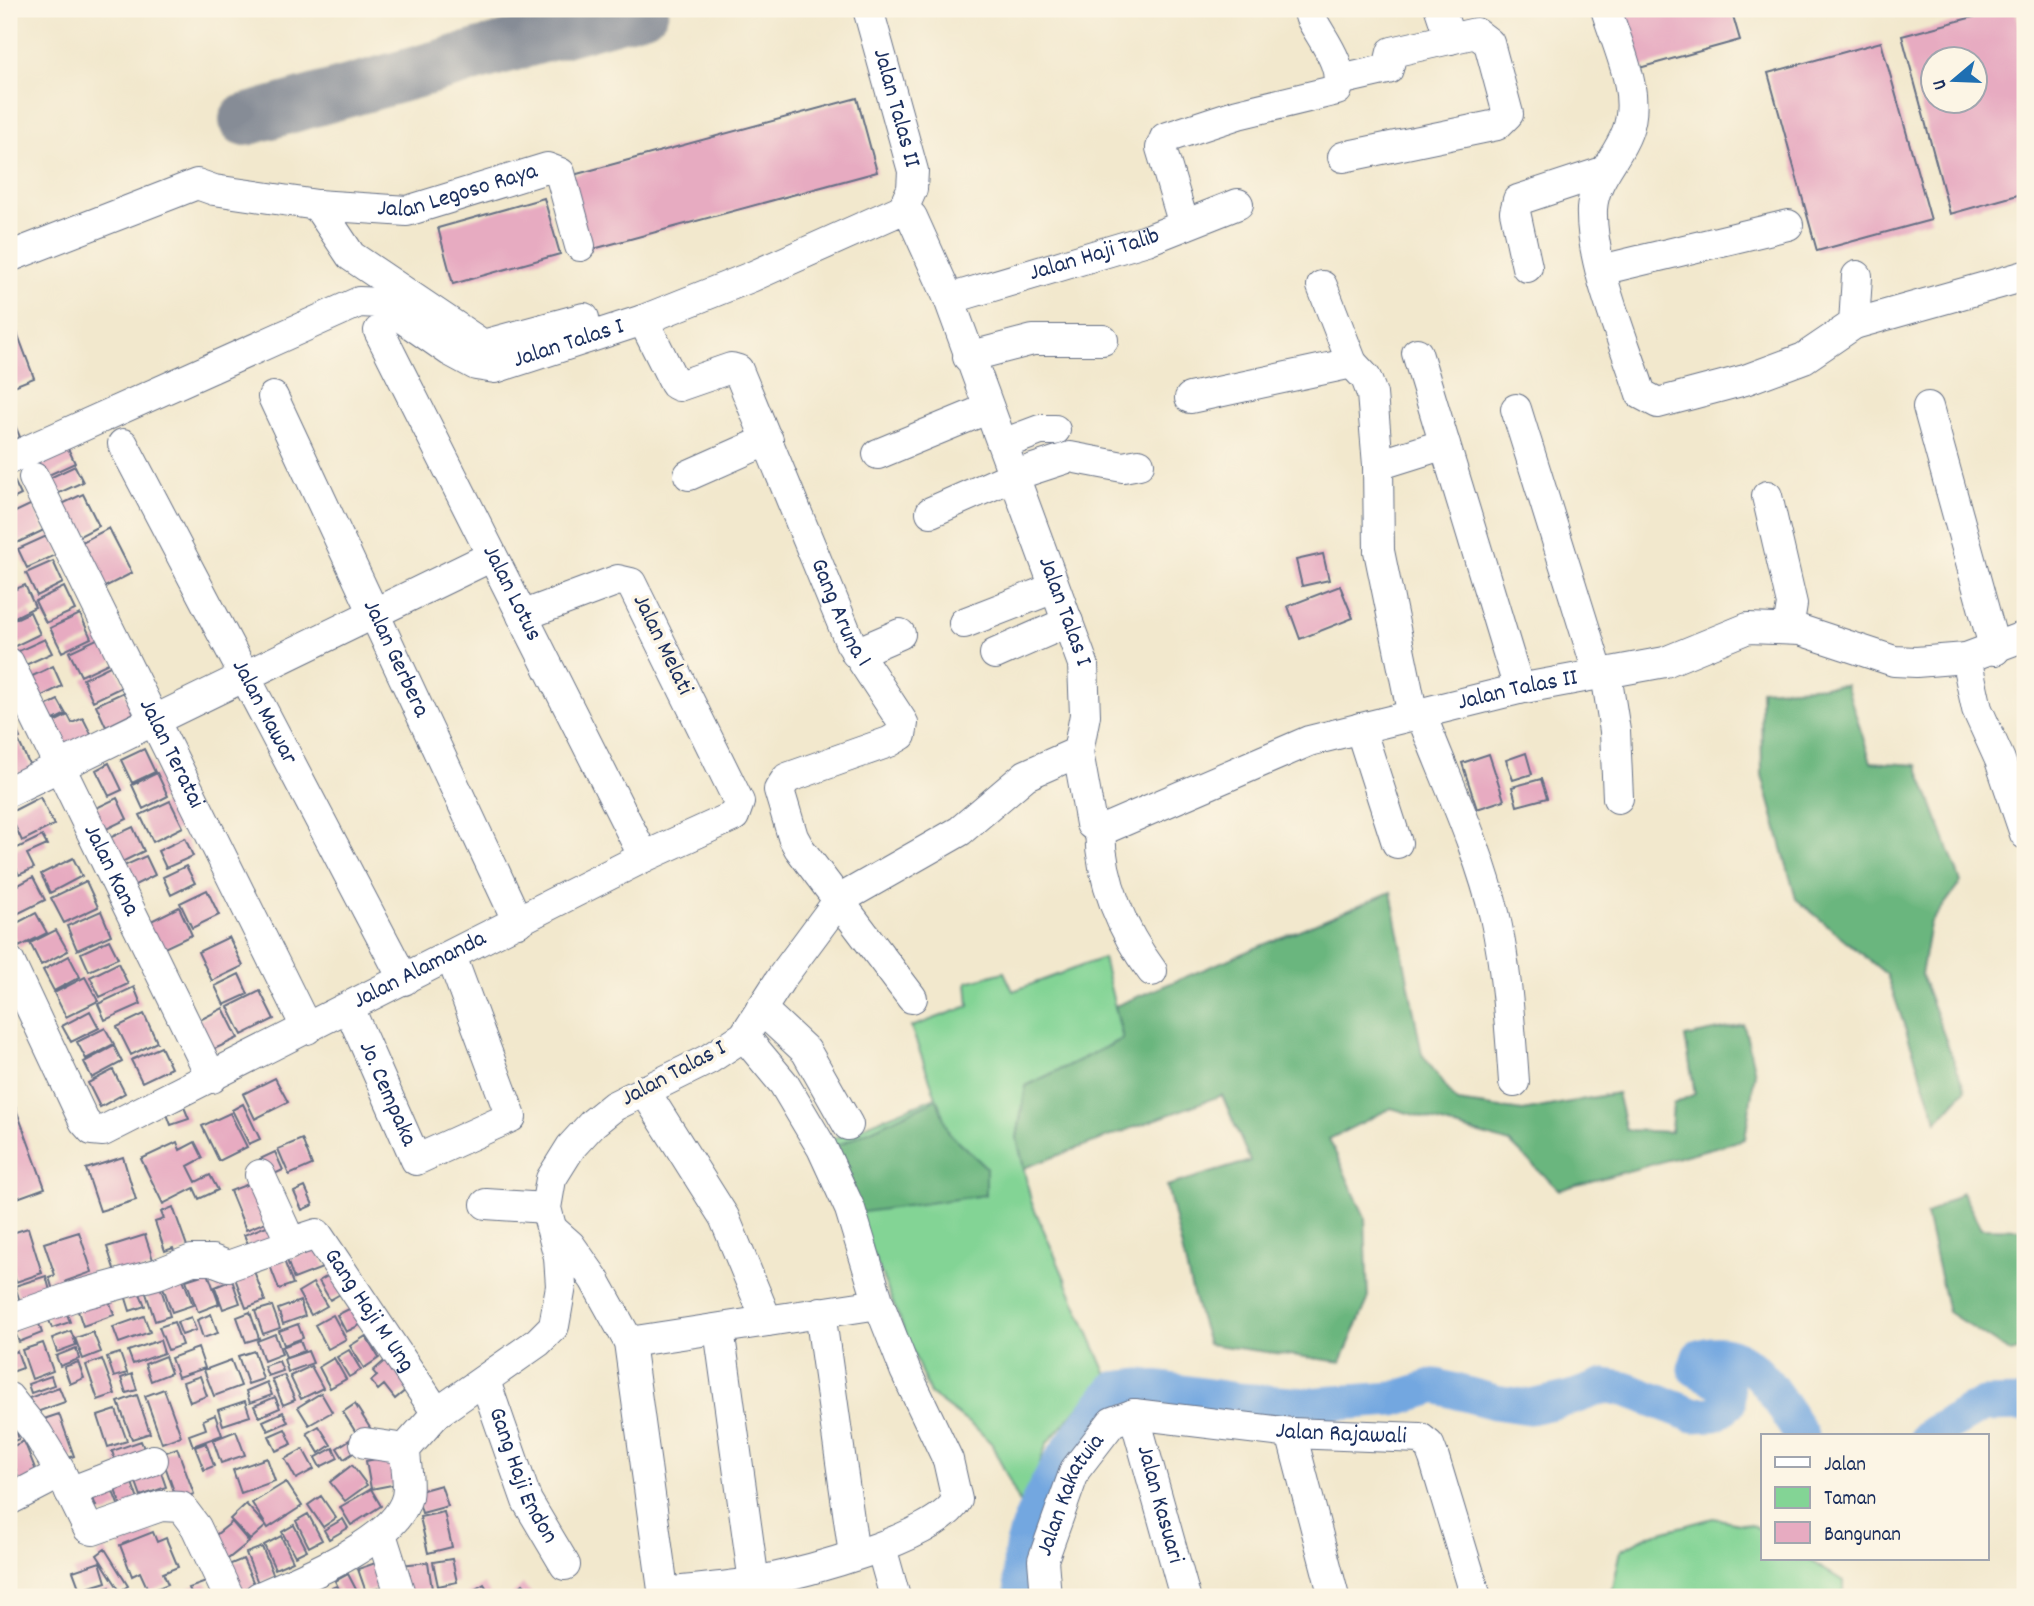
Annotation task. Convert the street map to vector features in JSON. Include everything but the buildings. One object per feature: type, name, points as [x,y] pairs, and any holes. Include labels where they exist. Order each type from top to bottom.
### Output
[{"type":"street","name":"Jalan Talas II","points":[[868,9],[913,171],[912,189],[903,209]]},
{"type":"street","points":[[1184,225],[1161,148],[1165,138],[1238,114],[1334,92],[1340,80],[1328,46],[1310,16],[1312,9]]},
{"type":"street","points":[[1440,9],[1450,39]]},
{"type":"street","points":[[1606,9],[1633,97],[1627,132],[1603,172],[1592,210],[1601,270],[1641,394],[1658,403],[1745,380],[1804,358],[1854,324],[2025,276]]},
{"type":"street","points":[[1340,80],[1388,69],[1392,52],[1476,33],[1489,43],[1508,114],[1505,120],[1497,125],[1343,158]]},
{"type":"street","name":"Jalan Legoso Raya","points":[[9,257],[197,184],[214,190],[317,205],[407,211],[554,168],[561,173],[580,246]]},
{"type":"street","points":[[1527,267],[1515,212],[1518,200],[1603,172]]},
{"type":"street","points":[[9,278],[203,202],[214,190]]},
{"type":"street","name":"Jalan Haji Talib","points":[[949,299],[1065,267],[1238,204]]},
{"type":"street","points":[[317,205],[351,256],[482,345],[584,318]]},
{"type":"street","name":"Jalan Talas I","points":[[9,459],[359,302],[381,303],[450,351],[476,365],[495,368],[643,320],[751,277],[903,209],[912,217],[949,299],[987,409],[1015,475],[1083,664],[1085,715],[1078,752],[1026,775],[960,831],[839,900],[744,1036],[709,1059],[644,1090],[603,1115],[571,1147],[551,1179],[549,1219],[559,1257],[561,1286],[554,1326],[538,1342],[437,1413],[405,1449]]},
{"type":"street","points":[[1601,270],[1788,225]]},
{"type":"street","points":[[1854,324],[1857,276]]},
{"type":"street","points":[[1322,286],[1352,363],[1370,386],[1378,465],[1380,551],[1417,715],[1494,915],[1508,993],[1514,1082]]},
{"type":"street","name":"Gang Aruna 1","points":[[643,320],[671,380],[679,386],[731,368],[738,370],[856,653],[903,723],[901,735],[787,778],[779,790],[793,837],[839,900]]},
{"type":"street","name":"Jalan Lotus","points":[[379,331],[644,857]]},
{"type":"street","points":[[968,357],[1033,340],[1103,340]]},
{"type":"street","points":[[1417,353],[1519,690]]},
{"type":"street","points":[[1190,398],[1352,363]]},
{"type":"street","name":"Jalan Gerbera","points":[[273,397],[376,612],[518,922]]},
{"type":"street","points":[[1928,407],[1995,650]]},
{"type":"street","points":[[878,454],[987,409]]},
{"type":"street","points":[[1516,409],[1603,674],[1615,731],[1618,798]]},
{"type":"street","points":[[1003,444],[1040,430],[1055,430]]},
{"type":"street","points":[[689,475],[768,440]]},
{"type":"street","name":"Jalan Mawar","points":[[123,444],[404,980]]},
{"type":"street","points":[[1378,465],[1445,444]]},
{"type":"street","points":[[931,512],[1015,475],[1070,457],[1123,467],[1139,464]]},
{"type":"street","name":"Jalan Teratai","points":[[34,478],[307,1029]]},
{"type":"street","points":[[1768,496],[1792,604],[1788,629]]},
{"type":"street","points":[[9,791],[492,556]]},
{"type":"street","name":"Jalan Melati","points":[[522,616],[618,580],[631,583],[738,802],[738,812]]},
{"type":"street","points":[[964,623],[1054,588]]},
{"type":"street","points":[[995,654],[1068,622]]},
{"type":"street","name":"Jalan Talas II","points":[[1096,829],[1300,745],[1519,690],[1665,662],[1748,628],[1788,629],[1823,636],[1894,661],[1966,658],[1995,650],[2025,636]]},
{"type":"street","points":[[856,653],[900,634]]},
{"type":"street","points":[[1966,658],[1977,709],[2000,760],[2025,834]]},
{"type":"street","name":"Jalan Kana","points":[[9,663],[212,1078]]},
{"type":"street","points":[[1360,728],[1397,843]]},
{"type":"street","points":[[1078,752],[1096,829],[1090,841],[1101,899],[1139,966]]},
{"type":"street","name":"Jalan Alamanda","points":[[9,961],[84,1121],[92,1130],[103,1131],[644,857],[730,819],[738,812]]},
{"type":"street","points":[[839,900],[912,998]]},
{"type":"street","name":"Jo. Cempaka","points":[[349,1008],[416,1160],[511,1116],[451,956]]},
{"type":"street","points":[[761,1009],[806,1051],[848,1125]]},
{"type":"street","points":[[486,1204],[549,1219],[594,1279],[629,1342],[664,1595],[755,1590],[868,1551],[944,1517],[957,1500],[948,1460],[905,1370],[879,1304],[850,1209],[822,1148],[784,1084],[744,1036]]},
{"type":"street","points":[[644,1090],[724,1217],[748,1268],[767,1321]]},
{"type":"street","points":[[9,1319],[72,1297],[157,1274],[192,1260],[212,1261],[228,1266],[289,1243],[260,1175]]},
{"type":"street","name":"Gang Haji M Ung","points":[[289,1243],[317,1234],[437,1413]]},
{"type":"street","points":[[629,1342],[879,1304]]},
{"type":"street","points":[[820,1312],[868,1551],[894,1597]]},
{"type":"street","points":[[719,1329],[755,1590]]},
{"type":"street","name":"Gang Haji Endon","points":[[485,1381],[527,1500],[565,1565]]},
{"type":"street","points":[[10,1401],[37,1433],[66,1482],[87,1526],[93,1530],[161,1506],[181,1507],[196,1527],[229,1597]]},
{"type":"street","name":"Jalan Rajawali","points":[[1134,1414],[1291,1433],[1420,1438],[1429,1445],[1476,1597]]},
{"type":"street","name":"Jalan Kakatuia","points":[[1046,1597],[1043,1560],[1075,1470],[1112,1422],[1134,1414]]},
{"type":"street","name":"Jalan Kasuari","points":[[1134,1414],[1185,1597]]},
{"type":"street","points":[[1291,1433],[1334,1597]]},
{"type":"street","points":[[259,1597],[338,1559],[381,1534],[401,1512],[407,1498],[405,1449],[365,1443]]},
{"type":"street","points":[[9,1500],[153,1460]]},
{"type":"street","points":[[381,1534],[401,1597]]},
{"type":"green space","points":[[1846,685],[1871,762],[1917,765],[1961,882],[1930,924],[1921,975],[1965,1090],[1937,1121],[1887,975],[1796,899],[1762,775],[1761,690]]},
{"type":"green space","points":[[1391,892],[1422,1054],[1457,1102],[1523,1111],[1617,1093],[1626,1130],[1671,1132],[1673,1104],[1695,1094],[1685,1037],[1744,1025],[1755,1073],[1745,1139],[1559,1190],[1510,1143],[1391,1108],[1329,1139],[1365,1217],[1368,1300],[1341,1362],[1208,1344],[1192,1291],[1167,1186],[1250,1161],[1222,1095],[1024,1168],[1017,1138],[1026,1086],[1123,1039],[1115,1006]]},
{"type":"green space","points":[[1103,958],[1123,1039],[1026,1086],[1017,1138],[1031,1201],[1107,1375],[1047,1443],[1023,1510],[992,1444],[978,1430],[930,1394],[827,1141],[936,1097],[911,1027],[969,1006],[967,982],[1004,972],[1013,991]]},
{"type":"green space","points":[[937,1099],[949,1133],[986,1167],[986,1195],[843,1215],[817,1155]]},
{"type":"green space","points":[[1962,1192],[1981,1228],[2025,1229],[2025,1349],[2011,1353],[1948,1312],[1926,1215]]},
{"type":"green space","points":[[1713,1518],[1754,1526],[1761,1531],[1761,1560],[1809,1560],[1843,1581],[1843,1597],[1611,1597],[1621,1550],[1650,1535]]},
{"type":"waterway","points":[[1023,1597],[1020,1559],[1036,1509],[1058,1466],[1114,1389],[1141,1386],[1237,1400],[1306,1405],[1394,1399],[1436,1386],[1495,1402],[1530,1407],[1571,1398],[1605,1386],[1625,1389],[1693,1415],[1715,1414],[1728,1404],[1726,1385],[1695,1369],[1699,1357],[1717,1354],[1733,1357],[1748,1365],[1761,1377],[1800,1434]]},
{"type":"waterway","points":[[1932,1434],[1983,1405],[2025,1404]]},
{"type":"taxiway","points":[[245,120],[643,9]]}]
